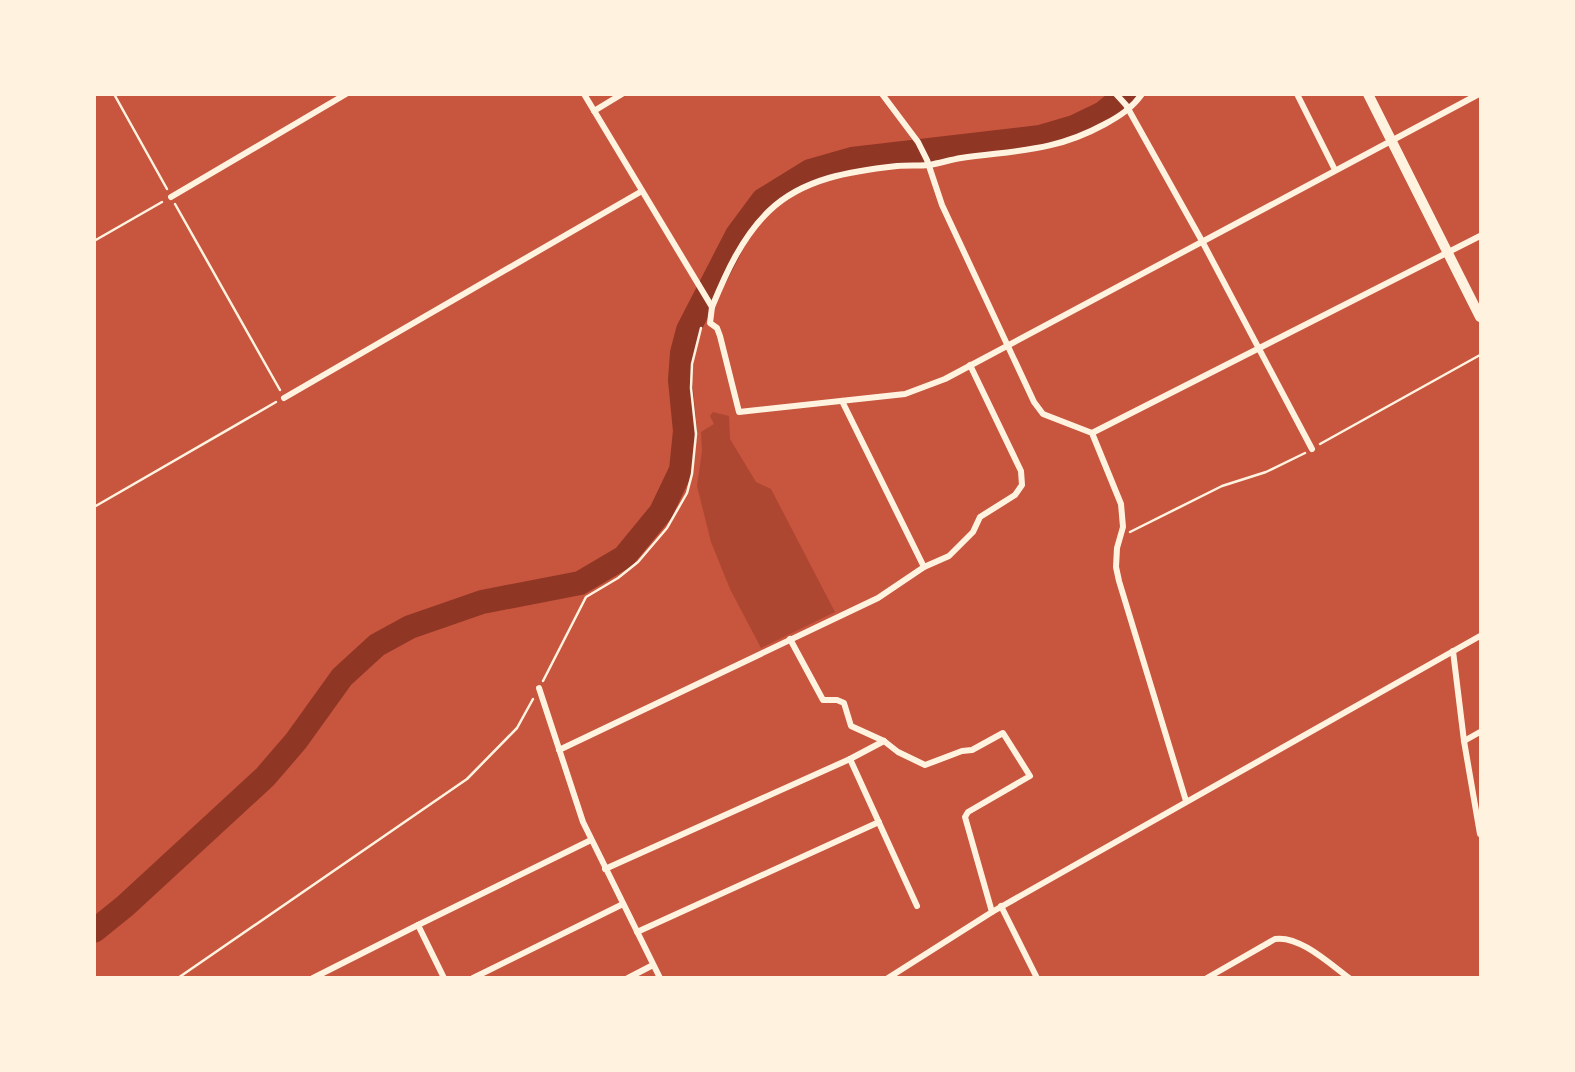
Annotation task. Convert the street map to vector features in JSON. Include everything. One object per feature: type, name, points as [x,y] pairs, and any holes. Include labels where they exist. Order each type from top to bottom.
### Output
[{"type":"main road","points":[[1368,94],[1480,317]]},
{"type":"street","points":[[172,197],[346,94]]},
{"type":"street","points":[[584,94],[711,305]]},
{"type":"street","points":[[594,111],[622,94]]},
{"type":"street","points":[[882,94],[918,142],[942,205],[1034,402],[1043,414],[1092,433],[1121,504],[1123,527],[1117,548],[1116,566],[1119,581],[1186,801]]},
{"type":"street","points":[[1116,94],[1127,108],[1202,241],[1312,449]]},
{"type":"street","points":[[1142,94],[1127,108],[1085,135],[1056,146],[855,172],[821,180],[792,193],[769,210],[751,231],[733,260],[711,305],[710,323],[717,328],[720,336],[739,412],[905,394],[945,379],[1479,94]]},
{"type":"street","points":[[1297,94],[1335,170]]},
{"type":"street","points":[[284,398],[642,191]]},
{"type":"street","points":[[1092,433],[1480,236]]},
{"type":"street","points":[[559,750],[878,598],[924,567],[949,556],[973,532],[980,517],[1015,495],[1022,485],[1021,471],[970,365]]},
{"type":"street","points":[[842,401],[924,567]]},
{"type":"street","points":[[888,978],[1001,906],[1480,636]]},
{"type":"street","points":[[790,639],[823,700],[844,703],[851,726],[884,741],[898,752],[925,765],[972,750],[1003,733],[1030,776],[968,811],[965,817],[992,912]]},
{"type":"street","points":[[1453,651],[1464,741],[1480,834]]},
{"type":"street","points":[[540,688],[583,822],[660,978]]},
{"type":"street","points":[[1464,741],[1480,732]]},
{"type":"street","points":[[605,869],[850,759],[884,741]]},
{"type":"street","points":[[850,759],[918,906]]},
{"type":"street","points":[[637,932],[878,821]]},
{"type":"street","points":[[313,978],[591,840]]},
{"type":"street","points":[[473,978],[623,904]]},
{"type":"street","points":[[1001,906],[1037,978]]},
{"type":"street","points":[[418,925],[444,978]]},
{"type":"street","points":[[1207,978],[1275,939],[1285,937],[1298,942],[1349,978]]},
{"type":"street","points":[[628,978],[653,965]]},
{"type":"path","points":[[94,507],[284,398],[114,94]]},
{"type":"path","points":[[94,241],[172,197]]},
{"type":"path","points":[[178,978],[467,779],[517,728],[586,597],[638,562],[667,528],[687,493],[695,455],[692,363],[701,328],[710,323]]},
{"type":"shaded area","points":[[713,412],[729,416],[730,439],[756,482],[771,489],[835,612],[761,648],[730,589],[711,542],[697,486],[702,451],[701,432],[714,424],[710,416]]},
{"type":"waterway","points":[[94,931],[125,906],[265,777],[296,741],[342,677],[377,645],[410,627],[482,602],[580,583],[624,557],[661,512],[681,470],[685,431],[680,380],[682,353],[688,330],[737,235],[763,200],[810,171],[852,159],[1040,137],[1074,127],[1103,113],[1126,94]]}]
